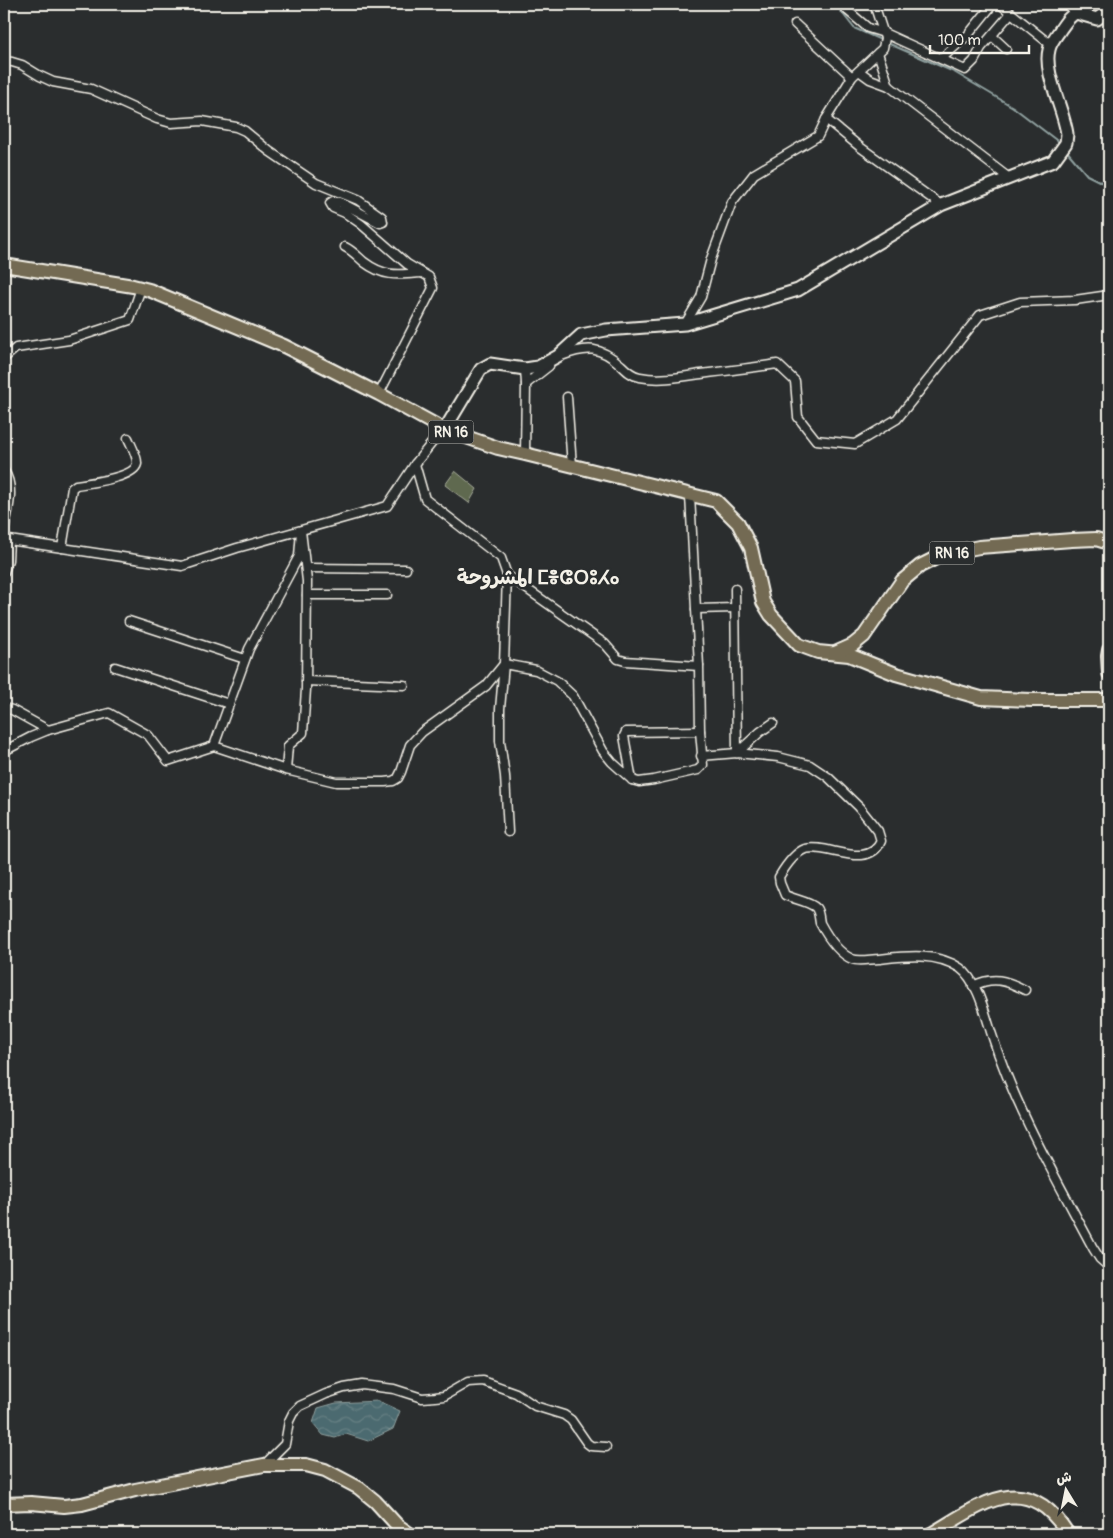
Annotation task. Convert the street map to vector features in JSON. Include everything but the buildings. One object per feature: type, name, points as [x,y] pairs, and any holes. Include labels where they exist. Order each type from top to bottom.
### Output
[{"type":"main road","points":[[444,429],[481,369],[490,364],[525,369],[538,368],[558,356],[581,335],[606,330],[685,324],[798,290],[941,205],[1053,161],[1066,143],[1066,127],[1048,60],[1050,45],[1070,16],[1076,14],[1097,18],[1105,13],[1108,4]]},
{"type":"main road","name":"RN 16","points":[[4,266],[141,288],[160,294],[284,346],[444,429],[498,448],[716,501],[738,522],[751,548],[763,602],[771,615],[798,645],[818,652],[849,655],[896,674],[981,698],[1109,700]]},
{"type":"main road","name":"RN 16","points":[[835,654],[853,645],[864,636],[902,581],[920,566],[944,554],[979,547],[1072,540],[1096,540],[1109,544]]},
{"type":"main road","points":[[1109,650],[1109,672]]},
{"type":"main road","points":[[4,1504],[30,1503],[64,1506],[82,1504],[135,1490],[264,1465],[306,1465],[325,1470],[359,1488],[375,1501],[397,1525],[410,1534]]},
{"type":"main road","points":[[932,1534],[978,1506],[1009,1496],[1026,1497],[1042,1505],[1060,1522],[1068,1534]]},
{"type":"street","points":[[842,4],[868,28],[965,70],[974,61],[981,48],[1012,13]]},
{"type":"street","points":[[874,4],[884,36],[881,51],[889,86]]},
{"type":"street","points":[[941,59],[968,35],[993,4]]},
{"type":"street","points":[[1000,4],[1050,45]]},
{"type":"street","points":[[1067,4],[1076,14]]},
{"type":"street","points":[[795,24],[852,77]]},
{"type":"street","points":[[992,36],[1006,49]]},
{"type":"street","points":[[685,324],[701,297],[711,259],[732,202],[754,174],[818,136],[826,119],[852,77],[881,51]]},
{"type":"street","points":[[4,62],[22,65],[53,82],[92,89],[157,119],[171,122],[202,121],[228,125],[245,131],[270,152],[316,183],[353,197],[382,217],[383,222],[380,223],[340,202],[330,203],[333,208],[361,224],[407,264],[429,277],[433,288],[379,394]]},
{"type":"street","points":[[859,71],[870,79],[889,86],[1009,178]]},
{"type":"street","points":[[826,119],[860,147],[941,205]]},
{"type":"street","points":[[346,247],[353,250],[375,270],[394,275],[421,273]]},
{"type":"street","points":[[4,358],[16,348],[69,340],[130,320],[141,288]]},
{"type":"street","points":[[526,384],[561,356],[584,349],[596,350],[605,354],[632,375],[640,377],[676,378],[776,364],[795,381],[798,417],[816,440],[855,444],[897,419],[980,315],[1020,302],[1075,300],[1109,295]]},
{"type":"street","points":[[525,369],[525,454]]},
{"type":"street","points":[[567,397],[572,466]]},
{"type":"street","points":[[4,572],[8,560],[6,540],[182,566],[237,548],[387,506],[415,464],[444,429]]},
{"type":"street","points":[[62,548],[72,488],[76,485],[106,480],[134,469],[137,461],[128,438]]},
{"type":"street","points":[[415,464],[425,499],[501,558],[507,575],[500,717],[508,832]]},
{"type":"street","points":[[4,471],[8,477],[10,492],[4,532]]},
{"type":"street","points":[[504,664],[536,670],[557,681],[573,696],[603,751],[632,780],[639,782],[654,780],[698,770],[703,765],[701,756],[699,666],[690,495]]},
{"type":"street","points":[[286,770],[288,746],[303,733],[307,595],[306,568],[301,531]]},
{"type":"street","points":[[214,746],[249,650],[299,556],[301,531]]},
{"type":"street","points":[[306,568],[406,569]]},
{"type":"street","points":[[507,575],[605,644],[618,659],[699,666]]},
{"type":"street","points":[[735,589],[736,753]]},
{"type":"street","points":[[307,595],[387,595]]},
{"type":"street","points":[[696,609],[734,608]]},
{"type":"street","points":[[129,621],[245,660]]},
{"type":"street","points":[[4,752],[48,730],[110,713],[148,734],[168,761],[214,746],[286,770],[336,782],[393,781],[398,778],[401,772],[410,746],[422,732],[486,686],[504,664]]},
{"type":"street","points":[[115,667],[229,704]]},
{"type":"street","points":[[306,681],[404,685]]},
{"type":"street","points":[[4,708],[12,710],[48,730]]},
{"type":"street","points":[[736,753],[773,723]]},
{"type":"street","points":[[632,780],[624,736],[626,732],[700,731]]},
{"type":"street","points":[[701,756],[736,753],[778,757],[810,765],[828,777],[858,807],[878,831],[881,841],[879,846],[872,851],[851,856],[813,848],[804,849],[795,855],[779,877],[785,895],[810,904],[816,909],[829,939],[854,960],[938,957],[960,968],[970,978],[1019,1106],[1093,1248],[1100,1259],[1109,1267]]},
{"type":"street","points":[[973,986],[984,980],[992,979],[1015,985],[1025,990]]},
{"type":"street","points":[[264,1465],[285,1444],[289,1421],[293,1413],[300,1406],[326,1394],[362,1385],[394,1389],[422,1398],[436,1398],[444,1396],[468,1382],[484,1381],[516,1393],[535,1406],[564,1415],[571,1420],[587,1443],[591,1446],[606,1447]]},
{"type":"green space","points":[[455,471],[477,489],[469,503],[445,485]]},
{"type":"water","points":[[378,1401],[400,1411],[393,1429],[368,1441],[346,1434],[335,1438],[323,1435],[313,1423],[318,1408],[336,1403]]},
{"type":"waterway","points":[[835,4],[854,28],[881,40]]},
{"type":"waterway","points":[[885,42],[954,72],[1013,107],[1060,143]]},
{"type":"waterway","points":[[1066,150],[1087,175],[1109,186]]},
{"type":"district","name":"المشروحة ⵎⴻⵛⵔⵓⵃⴰ","points":[[538,577]]}]
